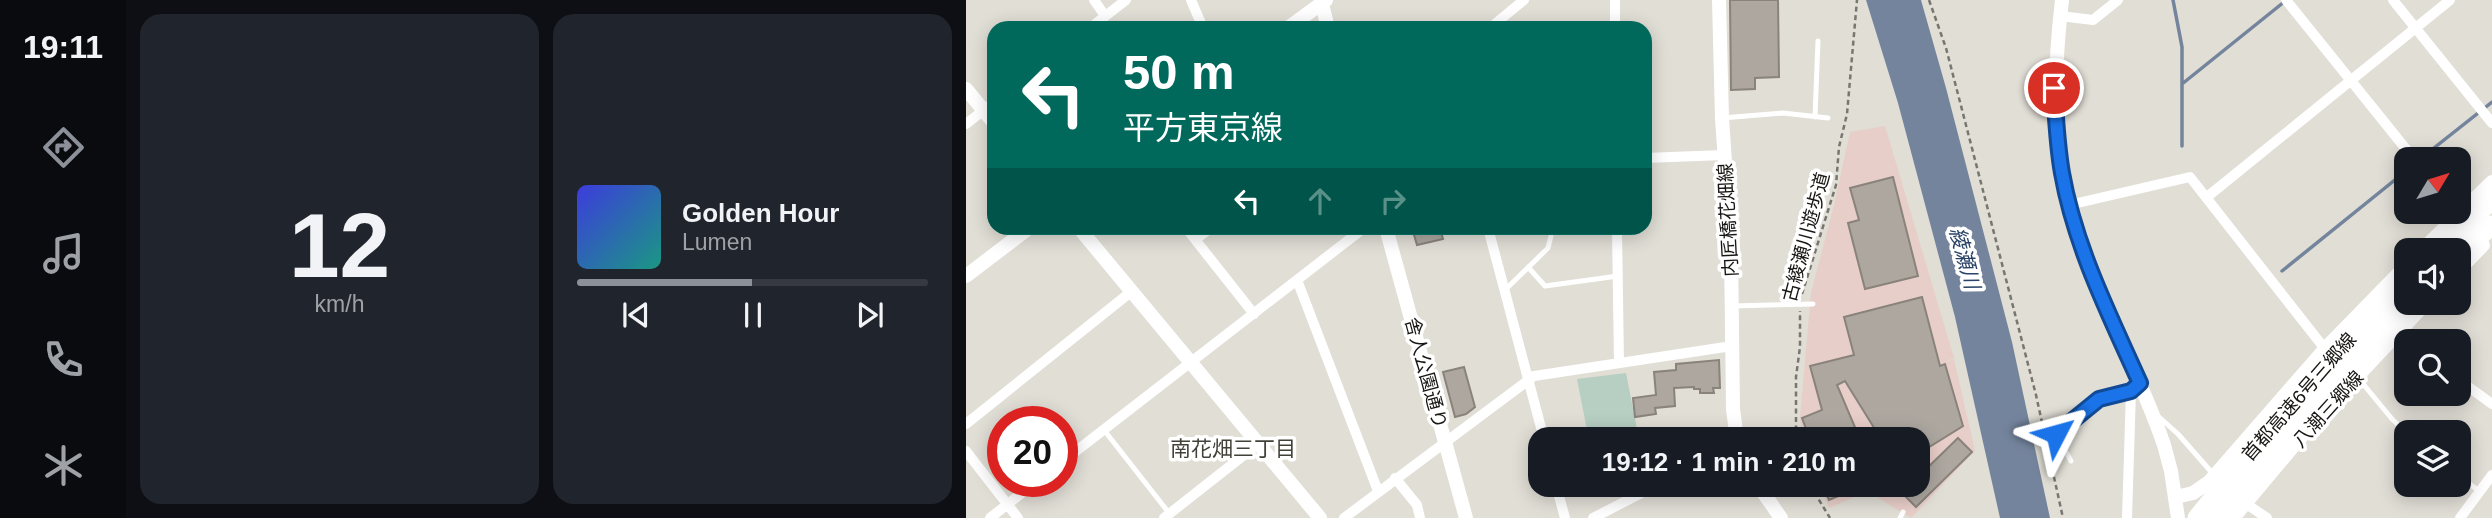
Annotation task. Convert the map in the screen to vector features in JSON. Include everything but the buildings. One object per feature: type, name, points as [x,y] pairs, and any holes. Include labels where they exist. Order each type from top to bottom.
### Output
[{"type":"highway","points":[[2451,238],[2492,200]]},
{"type":"highway","points":[[2471,244],[2492,225]]},
{"type":"highway","name":"首都高速6号三郷線","points":[[2197,518],[2249,453],[2351,337],[2394,293]]},
{"type":"highway","name":"首都高速6号三郷線","points":[[2218,518],[2364,350],[2398,315]]},
{"type":"main road","name":"内匠橋花畑線","points":[[1719,0],[1722,118],[1731,249],[1735,427]]},
{"type":"main road","points":[[2062,0],[2054,88],[2057,140],[2069,205],[2135,387],[2151,410],[2164,445],[2178,518]]},
{"type":"main road","points":[[1297,21],[1323,1],[1327,21]]},
{"type":"main road","points":[[966,89],[987,105]]},
{"type":"main road","points":[[2471,201],[2492,182]]},
{"type":"main road","points":[[2434,238],[2447,224]]},
{"type":"main road","points":[[2470,224],[2488,240],[2471,258]]},
{"type":"main road","points":[[966,276],[1020,235]]},
{"type":"main road","points":[[1085,235],[1320,518]]},
{"type":"main road","name":"舎人公園通り","points":[[1388,235],[1466,518]]},
{"type":"main road","points":[[2176,497],[2202,489],[2325,349],[2394,278]]},
{"type":"main road","name":"八潮三郷線","points":[[2233,518],[2306,431],[2357,376],[2394,345]]},
{"type":"main road","points":[[2276,403],[2306,431]]},
{"type":"main road","points":[[2204,518],[2250,433]]},
{"type":"main road","points":[[1766,497],[1781,518]]},
{"type":"street","points":[[1094,0],[1105,16]]},
{"type":"street","points":[[1099,21],[1126,0]]},
{"type":"street","points":[[1191,0],[1200,21]]},
{"type":"street","points":[[1498,21],[1524,0]]},
{"type":"street","points":[[1615,0],[1615,21]]},
{"type":"street","points":[[2060,16],[2093,20],[2118,0]]},
{"type":"street","points":[[2286,0],[2404,147]]},
{"type":"street","points":[[2393,0],[2492,123]]},
{"type":"street","points":[[2207,197],[2450,0]]},
{"type":"street","points":[[966,124],[987,108]]},
{"type":"street","points":[[1652,158],[1724,155]]},
{"type":"street","points":[[2069,205],[2190,177],[2325,349]]},
{"type":"street","points":[[1192,235],[1254,314]]},
{"type":"street","points":[[1196,239],[1201,235]]},
{"type":"street","points":[[1078,449],[1355,235]]},
{"type":"street","points":[[1490,235],[1541,427]]},
{"type":"street","points":[[1617,235],[1619,363]]},
{"type":"street","points":[[1297,280],[1378,491]]},
{"type":"street","points":[[966,424],[1132,291]]},
{"type":"street","points":[[1344,518],[1534,376],[1732,346]]},
{"type":"street","points":[[2127,518],[2135,387]]},
{"type":"street","points":[[2471,389],[2492,404]]},
{"type":"street","points":[[1167,516],[1258,444]]},
{"type":"street","points":[[966,451],[1018,518]]},
{"type":"street","points":[[2460,518],[2492,475]]},
{"type":"street","points":[[1395,478],[1417,505],[1420,518]]},
{"type":"street","points":[[990,518],[1016,497]]},
{"type":"street","points":[[1559,497],[1564,518]]},
{"type":"street","points":[[1593,518],[1634,497]]},
{"type":"street","points":[[2245,503],[2267,518]]},
{"type":"lane","points":[[1815,117],[1818,41]]},
{"type":"lane","points":[[1722,118],[1783,113],[1828,118]]},
{"type":"lane","points":[[1504,290],[1548,248],[1551,235]]},
{"type":"lane","points":[[1528,267],[1545,286],[1618,276]]},
{"type":"lane","points":[[1731,306],[1813,304]]},
{"type":"lane","points":[[2357,376],[2394,421]]},
{"type":"lane","points":[[2071,461],[2056,434],[2099,399],[2135,387]]},
{"type":"lane","points":[[2151,410],[2178,434],[2214,475]]},
{"type":"lane","points":[[1104,429],[1167,516]]},
{"type":"lane","points":[[2471,485],[2480,492]]},
{"type":"path","name":"古綾瀬川遊歩道","points":[[1796,427],[1801,305],[1823,222],[1836,185],[1839,147],[1847,114],[1857,0]]},
{"type":"path","points":[[1929,0],[1946,48],[2022,343],[2063,518]]},
{"type":"path","points":[[1817,497],[1830,518]]},
{"type":"shaded area","points":[[1885,126],[1954,358],[1940,364],[1954,359],[1975,451],[1911,518],[1877,497],[1930,497],[1930,427],[1801,427],[1811,293],[1850,132]]},
{"type":"shaded area","points":[[1825,497],[1855,497],[1829,508]]},
{"type":"green space","points":[[1626,373],[1637,427],[1586,427],[1577,379]]},
{"type":"water","name":"綾瀬川","points":[[1866,0],[1921,0],[2012,342],[2050,518],[2000,518],[1955,317],[1898,103]]},
{"type":"waterway","points":[[2173,0],[2182,47],[2182,146]]},
{"type":"waterway","points":[[2182,84],[2284,2]]},
{"type":"waterway","points":[[2435,147],[2492,102]]},
{"type":"waterway","points":[[2282,271],[2394,181]]},
{"type":"district","name":"南花畑三丁目","points":[[1233,448]]},
{"type":"route","points":[[2054,88],[2057,140],[2069,205],[2080,240],[2140,383],[2131,391],[2099,399],[2056,434]]}]
